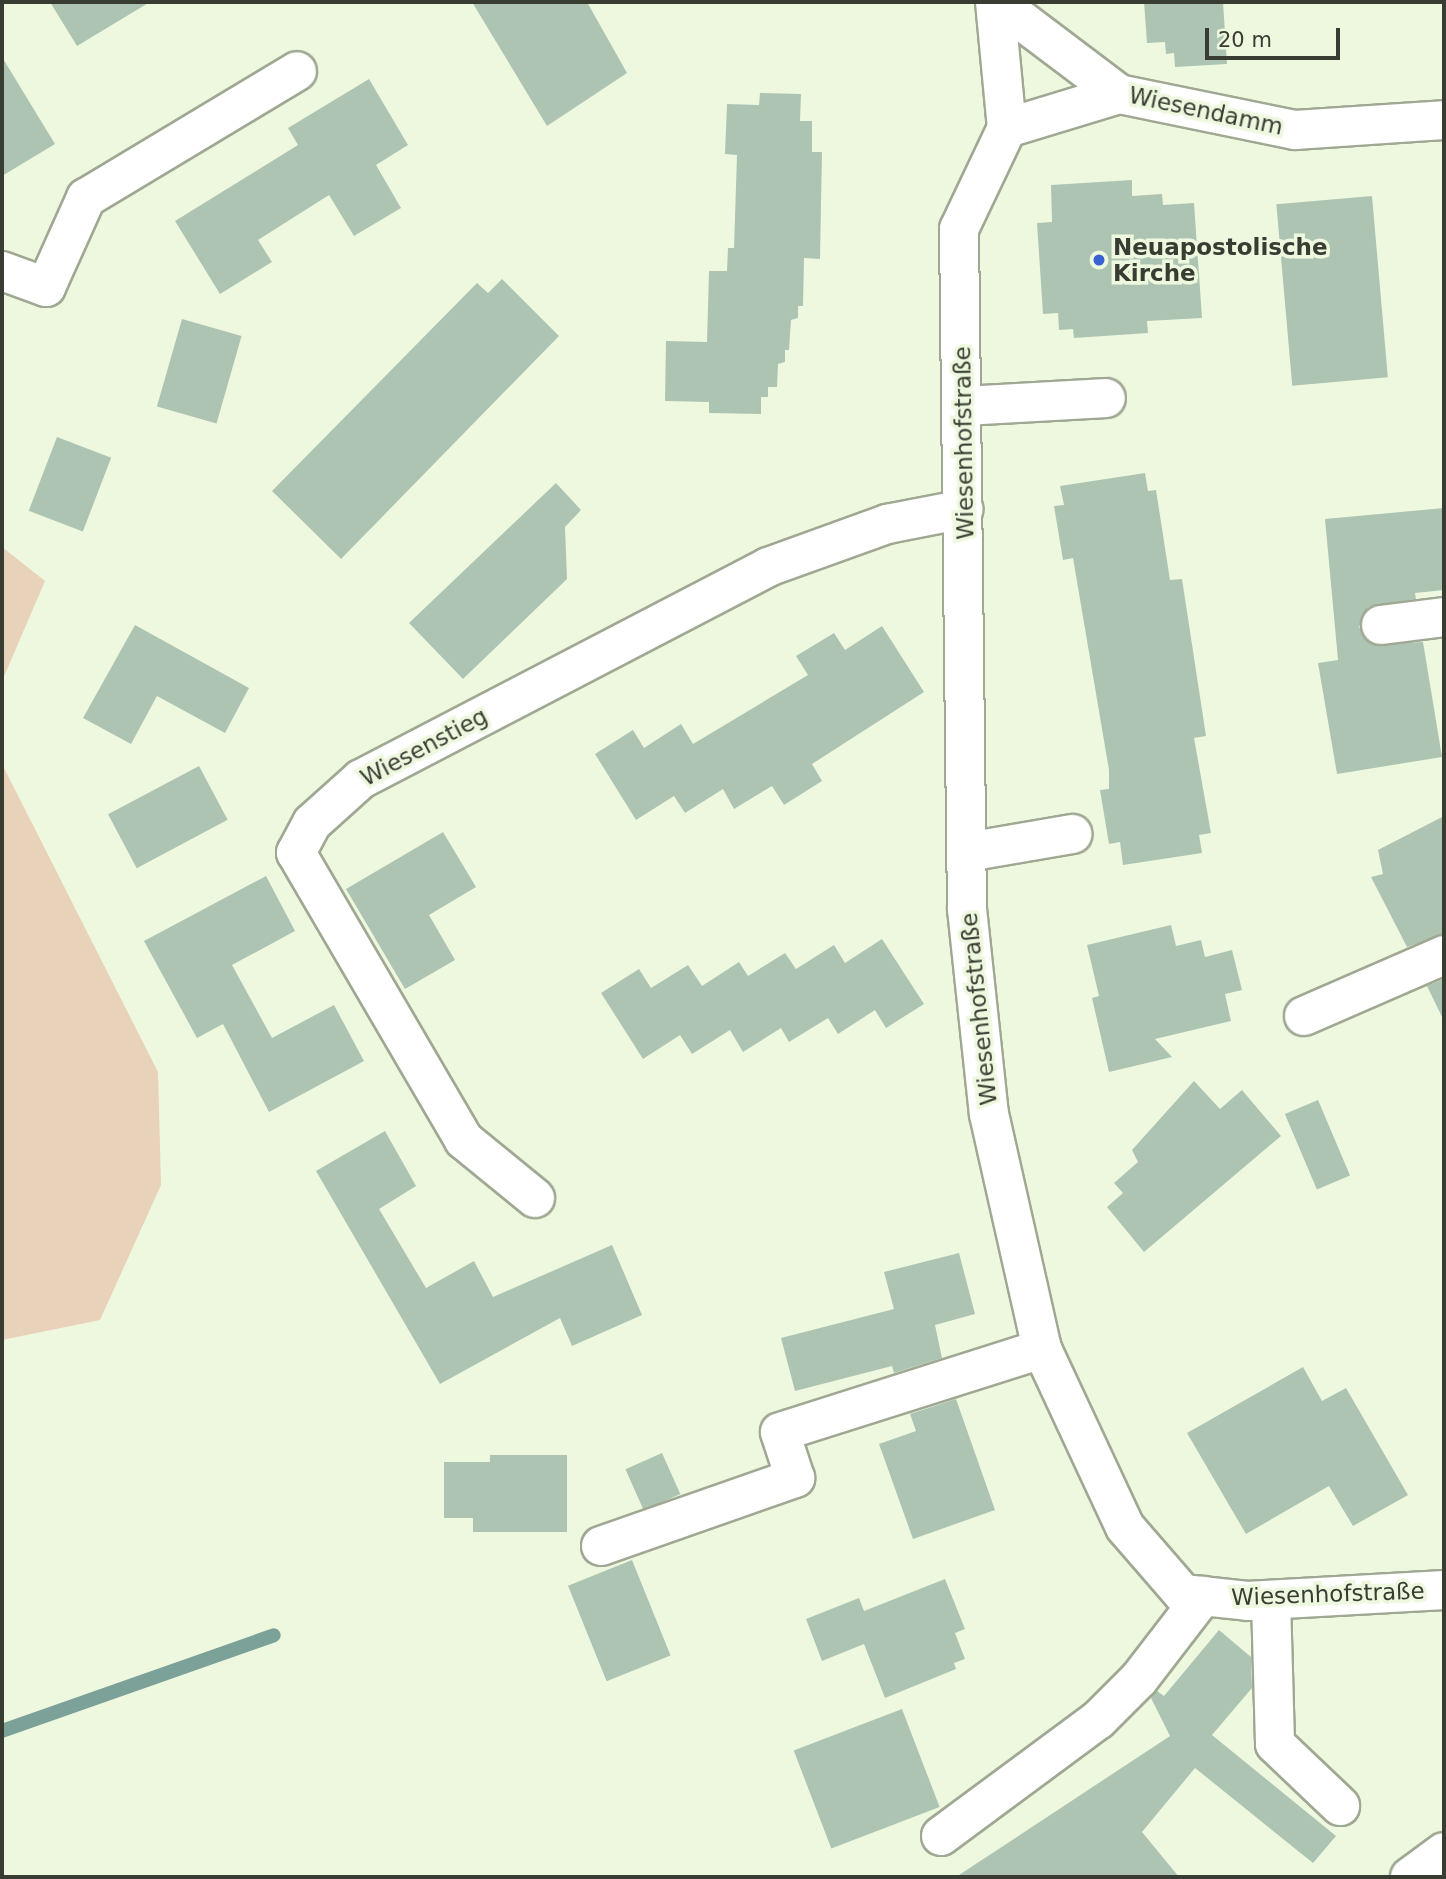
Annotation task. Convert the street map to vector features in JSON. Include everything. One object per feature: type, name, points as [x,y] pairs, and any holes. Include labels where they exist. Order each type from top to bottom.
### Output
[{"type":"street","name":"Wiesendamm","points":[[996,2],[1119,94],[1295,130],[1444,120]]},
{"type":"street","points":[[996,2],[1007,128],[1119,94]]},
{"type":"street","points":[[2,271],[46,287],[86,198],[297,71]]},
{"type":"street","name":"Wiesenhofstraße","points":[[1007,128],[959,229],[965,407],[967,909],[989,1114],[1042,1349],[1125,1527],[1183,1594],[1271,1600],[1444,1590]]},
{"type":"street","points":[[965,407],[1106,398]]},
{"type":"street","name":"Wiesenstieg","points":[[535,1198],[464,1140],[296,853],[312,823],[360,779],[768,567],[887,524],[964,509]]},
{"type":"street","points":[[1381,625],[1444,617]]},
{"type":"street","points":[[967,852],[1072,834]]},
{"type":"street","points":[[1304,1016],[1444,955]]},
{"type":"street","points":[[601,1546],[794,1478],[780,1433],[1042,1349]]},
{"type":"street","points":[[941,1836],[1098,1720],[1139,1679],[1203,1596]]},
{"type":"street","points":[[1271,1600],[1275,1744],[1340,1806]]},
{"type":"street","points":[[1410,1877],[1444,1852]]},
{"type":"shaded area","points":[[2,547],[45,581],[2,681]]},
{"type":"shaded area","points":[[2,764],[158,1072],[161,1185],[100,1320],[2,1340]]},
{"type":"building","points":[[50,2],[150,2],[77,46]]},
{"type":"building","points":[[472,2],[587,2],[627,73],[547,126]]},
{"type":"building","points":[[1144,2],[1223,2],[1227,64],[1175,67],[1174,53],[1166,54],[1165,42],[1147,43]]},
{"type":"building","points":[[2,57],[55,144],[2,176]]},
{"type":"building","points":[[369,79],[408,145],[376,165],[401,208],[354,236],[329,195],[258,240],[272,262],[220,294],[175,221],[298,145],[288,128]]},
{"type":"building","points":[[760,93],[801,94],[800,121],[812,121],[812,152],[822,152],[820,259],[804,258],[803,306],[798,306],[798,318],[791,320],[789,350],[785,350],[785,362],[778,364],[777,387],[768,387],[768,397],[761,397],[761,414],[709,413],[709,402],[665,401],[666,341],[707,342],[709,271],[727,271],[728,248],[734,248],[737,155],[725,154],[727,104],[759,105]]},
{"type":"building","points":[[1132,180],[1132,196],[1162,194],[1163,205],[1194,203],[1202,318],[1147,321],[1148,333],[1074,338],[1073,329],[1059,330],[1058,313],[1043,314],[1037,223],[1052,222],[1051,185]]},
{"type":"building","points":[[1372,196],[1388,377],[1292,386],[1276,204]]},
{"type":"building","points":[[502,279],[559,336],[341,559],[272,491],[477,283],[488,293]]},
{"type":"building","points":[[182,319],[242,336],[217,424],[157,406]]},
{"type":"building","points":[[57,437],[111,458],[83,532],[29,511]]},
{"type":"building","points":[[1145,473],[1148,491],[1156,490],[1170,580],[1182,579],[1206,736],[1194,738],[1211,833],[1199,835],[1202,853],[1123,865],[1120,842],[1109,844],[1100,790],[1109,789],[1109,770],[1073,558],[1063,560],[1054,506],[1064,505],[1060,486]]},
{"type":"building","points":[[556,483],[581,510],[565,527],[567,579],[463,679],[409,623]]},
{"type":"building","points":[[1444,508],[1444,590],[1415,593],[1416,599],[1368,607],[1359,627],[1373,645],[1423,642],[1442,757],[1337,774],[1318,663],[1338,660],[1325,519]]},
{"type":"building","points":[[135,625],[249,688],[225,733],[157,696],[131,744],[83,718]]},
{"type":"building","points":[[882,626],[924,692],[812,764],[822,781],[784,805],[772,786],[734,809],[723,789],[685,813],[674,796],[636,820],[595,754],[633,730],[644,748],[681,724],[693,744],[808,675],[796,656],[834,633],[845,650]]},
{"type":"building","points":[[199,766],[228,820],[137,868],[108,814]]},
{"type":"building","points":[[1444,816],[1444,934],[1407,947],[1371,877],[1383,874],[1378,850]]},
{"type":"building","points":[[443,832],[476,887],[429,915],[455,960],[405,989],[346,889]]},
{"type":"building","points":[[266,876],[295,931],[232,965],[272,1038],[334,1005],[364,1061],[269,1112],[223,1024],[197,1038],[144,941]]},
{"type":"building","points":[[1171,925],[1176,946],[1201,940],[1205,957],[1232,950],[1242,990],[1225,994],[1231,1021],[1155,1039],[1172,1057],[1109,1072],[1092,998],[1099,996],[1087,945]]},
{"type":"building","points":[[882,939],[924,1004],[886,1028],[875,1010],[838,1034],[828,1018],[789,1042],[781,1028],[743,1052],[730,1030],[692,1054],[680,1035],[643,1059],[601,993],[639,969],[651,988],[688,965],[702,986],[739,962],[748,976],[785,953],[796,969],[834,945],[845,963]]},
{"type":"building","points":[[1444,979],[1444,1021],[1427,986]]},
{"type":"building","points":[[1194,1081],[1220,1109],[1242,1090],[1281,1136],[1144,1252],[1107,1207],[1123,1193],[1114,1183],[1138,1162],[1132,1150]]},
{"type":"building","points":[[1318,1100],[1350,1175],[1317,1190],[1285,1114]]},
{"type":"building","points":[[385,1131],[416,1186],[379,1209],[426,1288],[474,1261],[493,1297],[612,1245],[642,1315],[572,1346],[560,1318],[440,1384],[316,1171]]},
{"type":"building","points":[[959,1253],[975,1314],[935,1325],[942,1358],[894,1373],[892,1366],[795,1391],[781,1338],[894,1309],[884,1272]]},
{"type":"building","points":[[1303,1367],[1322,1401],[1346,1388],[1408,1495],[1353,1526],[1329,1486],[1246,1534],[1187,1433]]},
{"type":"building","points":[[956,1399],[995,1510],[913,1539],[879,1444],[916,1431],[910,1414]]},
{"type":"building","points":[[662,1453],[680,1494],[644,1510],[625,1469]]},
{"type":"building","points":[[490,1455],[567,1455],[567,1532],[473,1532],[473,1518],[444,1518],[444,1462],[490,1462]]},
{"type":"building","points":[[632,1560],[671,1655],[607,1681],[568,1586]]},
{"type":"building","points":[[945,1579],[965,1629],[955,1633],[965,1659],[954,1663],[956,1669],[885,1698],[864,1644],[822,1661],[806,1619],[859,1598],[864,1611]]},
{"type":"building","points":[[1219,1630],[1251,1657],[1252,1688],[1212,1735],[1336,1836],[1313,1863],[1195,1768],[1142,1832],[1179,1877],[956,1877],[1170,1736],[1151,1698],[1157,1691],[1164,1696]]},
{"type":"building","points":[[902,1709],[940,1807],[831,1849],[794,1751]]},
{"type":"waterway","points":[[2,1731],[274,1635]]},
{"type":"place","name":"Neuapostolische Kirche","points":[[1099,260]]}]
